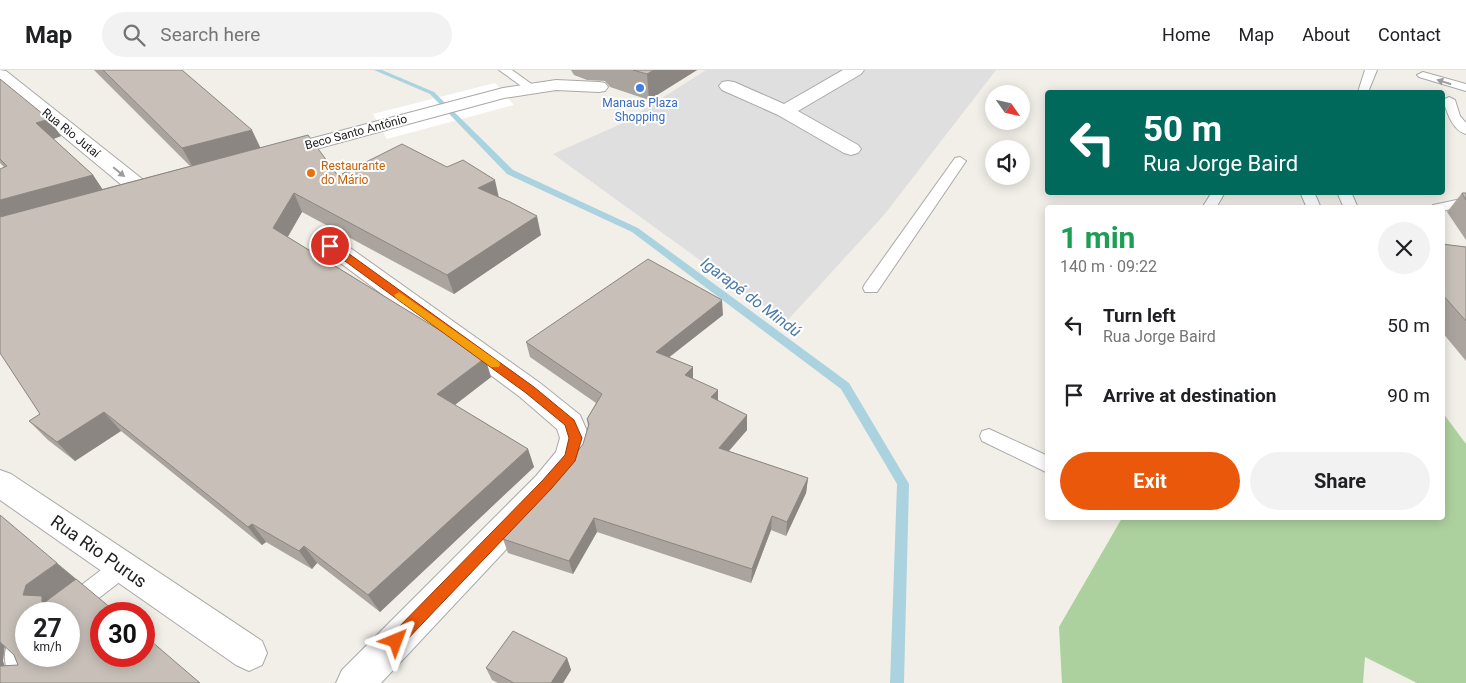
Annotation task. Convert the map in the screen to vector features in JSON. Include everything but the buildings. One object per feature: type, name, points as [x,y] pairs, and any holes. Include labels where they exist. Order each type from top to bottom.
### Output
[{"type":"street","points":[[785,111],[856,70]]},
{"type":"street","points":[[821,114],[856,70]]},
{"type":"street","name":"Rua Rio Jutaí","points":[[0,75],[143,191]]},
{"type":"street","name":"Beco Santo Antônio","points":[[258,159],[503,93],[556,85],[599,87]]},
{"type":"street","points":[[728,86],[785,111],[821,114],[851,149]]},
{"type":"street","points":[[330,246],[530,390],[570,423],[576,438],[570,457],[547,485],[355,683]]},
{"type":"street","name":"Rua Rio Purus","points":[[0,483],[248,653]]},
{"type":"lane","points":[[505,70],[531,88]]},
{"type":"lane","points":[[1364,90],[1371,70]]},
{"type":"lane","points":[[1423,76],[1466,88]]},
{"type":"lane","points":[[1466,96],[1446,101],[1454,117],[1466,130]]},
{"type":"lane","points":[[871,288],[960,162]]},
{"type":"lane","points":[[1445,206],[1466,202]]},
{"type":"lane","points":[[989,436],[1045,464]]},
{"type":"lane","points":[[77,602],[122,567]]},
{"type":"lane","points":[[15,653],[15,667],[32,683]]},
{"type":"shaded area","points":[[706,70],[996,70],[884,215],[786,322],[553,154],[621,124]]},
{"type":"green space","points":[[1445,416],[1466,444],[1466,683],[1417,683],[1365,657],[1363,683],[1062,683],[1059,627],[1121,520],[1445,520]]},
{"type":"pier","points":[[495,83],[514,105],[387,139],[373,114]]},
{"type":"waterway","name":"Igarapé do Mindú","points":[[377,70],[432,93],[510,172],[635,230],[845,386],[903,484],[897,683]]},
{"type":"slow traffic","points":[[399,295],[495,364]]},
{"type":"place","name":"Manaus Plaza Shopping","points":[[640,88]]},
{"type":"place","name":"Restaurante do Mário","points":[[311,173]]},
{"type":"route","points":[[330,246],[530,390],[570,423],[576,438],[570,457],[547,485],[396,641]]}]
